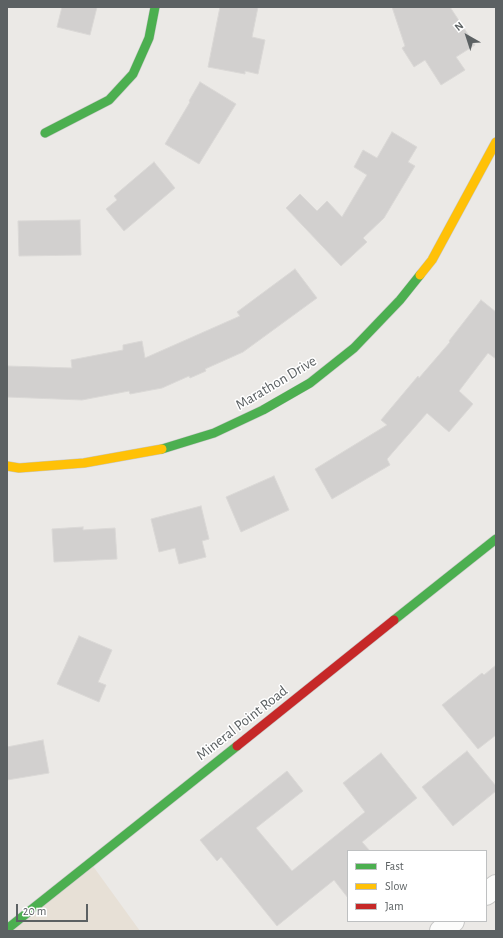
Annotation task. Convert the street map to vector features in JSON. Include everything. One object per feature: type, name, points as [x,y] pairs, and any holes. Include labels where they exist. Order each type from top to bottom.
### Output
[{"type":"street","points":[[45,133],[109,100],[133,74],[149,38],[155,7]]},
{"type":"street","name":"Marathon Drive","points":[[7,466],[19,468],[84,463],[167,448],[221,430],[263,410],[310,383],[354,348],[400,300],[432,260],[496,142]]},
{"type":"street","name":"Mineral Point Road","points":[[7,929],[496,539]]},
{"type":"street","points":[[487,893],[496,886]]},
{"type":"street","points":[[441,931],[452,922]]},
{"type":"shaded area","points":[[90,862],[140,931],[7,931]]},
{"type":"building","points":[[62,7],[97,7],[90,35],[57,27]]},
{"type":"building","points":[[220,7],[258,7],[252,37],[265,40],[258,74],[245,71],[245,74],[208,67]]},
{"type":"building","points":[[392,7],[450,7],[475,45],[456,57],[465,70],[441,85],[425,60],[414,67],[402,48],[405,46]]},
{"type":"building","points":[[200,82],[236,104],[199,164],[165,144]]},
{"type":"building","points":[[392,132],[417,147],[408,162],[415,166],[384,218],[363,238],[367,242],[341,266],[286,208],[300,194],[317,211],[327,201],[342,217],[367,175],[354,167],[363,150],[377,158]]},
{"type":"building","points":[[154,162],[175,188],[124,231],[106,209],[117,200],[114,196]]},
{"type":"building","points":[[80,220],[81,255],[19,256],[18,221]]},
{"type":"building","points":[[295,269],[317,298],[243,352],[205,369],[206,371],[190,378],[189,376],[162,388],[130,394],[129,391],[82,400],[7,397],[7,366],[72,368],[71,360],[123,350],[123,345],[142,341],[145,358],[240,316],[237,312]]},
{"type":"building","points":[[481,300],[496,312],[496,359],[488,353],[459,391],[473,404],[449,432],[427,413],[387,459],[390,465],[332,499],[315,469],[387,425],[381,420],[418,376],[419,378],[450,342],[449,341]]},
{"type":"building","points":[[274,476],[289,510],[241,532],[226,497]]},
{"type":"building","points":[[201,506],[209,539],[202,541],[206,557],[179,564],[175,548],[159,552],[151,519]]},
{"type":"building","points":[[83,527],[83,530],[115,528],[117,559],[54,562],[52,529]]},
{"type":"building","points":[[79,636],[112,650],[98,682],[106,685],[99,702],[57,684]]},
{"type":"building","points":[[496,665],[496,735],[478,749],[442,705],[482,673],[484,675]]},
{"type":"building","points":[[43,740],[49,773],[7,780],[7,747]]},
{"type":"building","points":[[467,751],[496,786],[496,791],[453,826],[422,787]]},
{"type":"building","points":[[381,753],[417,798],[362,842],[369,850],[347,850],[347,897],[334,880],[277,926],[221,857],[217,861],[200,840],[287,771],[303,791],[256,828],[292,871],[365,812],[343,783]]},
{"type":"traffic: fast","points":[[45,133],[109,100],[133,74],[149,38],[155,7]]},
{"type":"traffic: fast","points":[[162,449],[214,433],[263,410],[310,383],[354,348],[400,300],[420,275]]},
{"type":"traffic: fast","points":[[394,620],[496,539]]},
{"type":"traffic: fast","points":[[7,929],[237,746]]},
{"type":"traffic: slow","points":[[420,275],[432,260],[496,142]]},
{"type":"traffic: slow","points":[[7,466],[19,468],[84,463],[162,449]]},
{"type":"traffic: jam","points":[[237,746],[394,620]]}]
